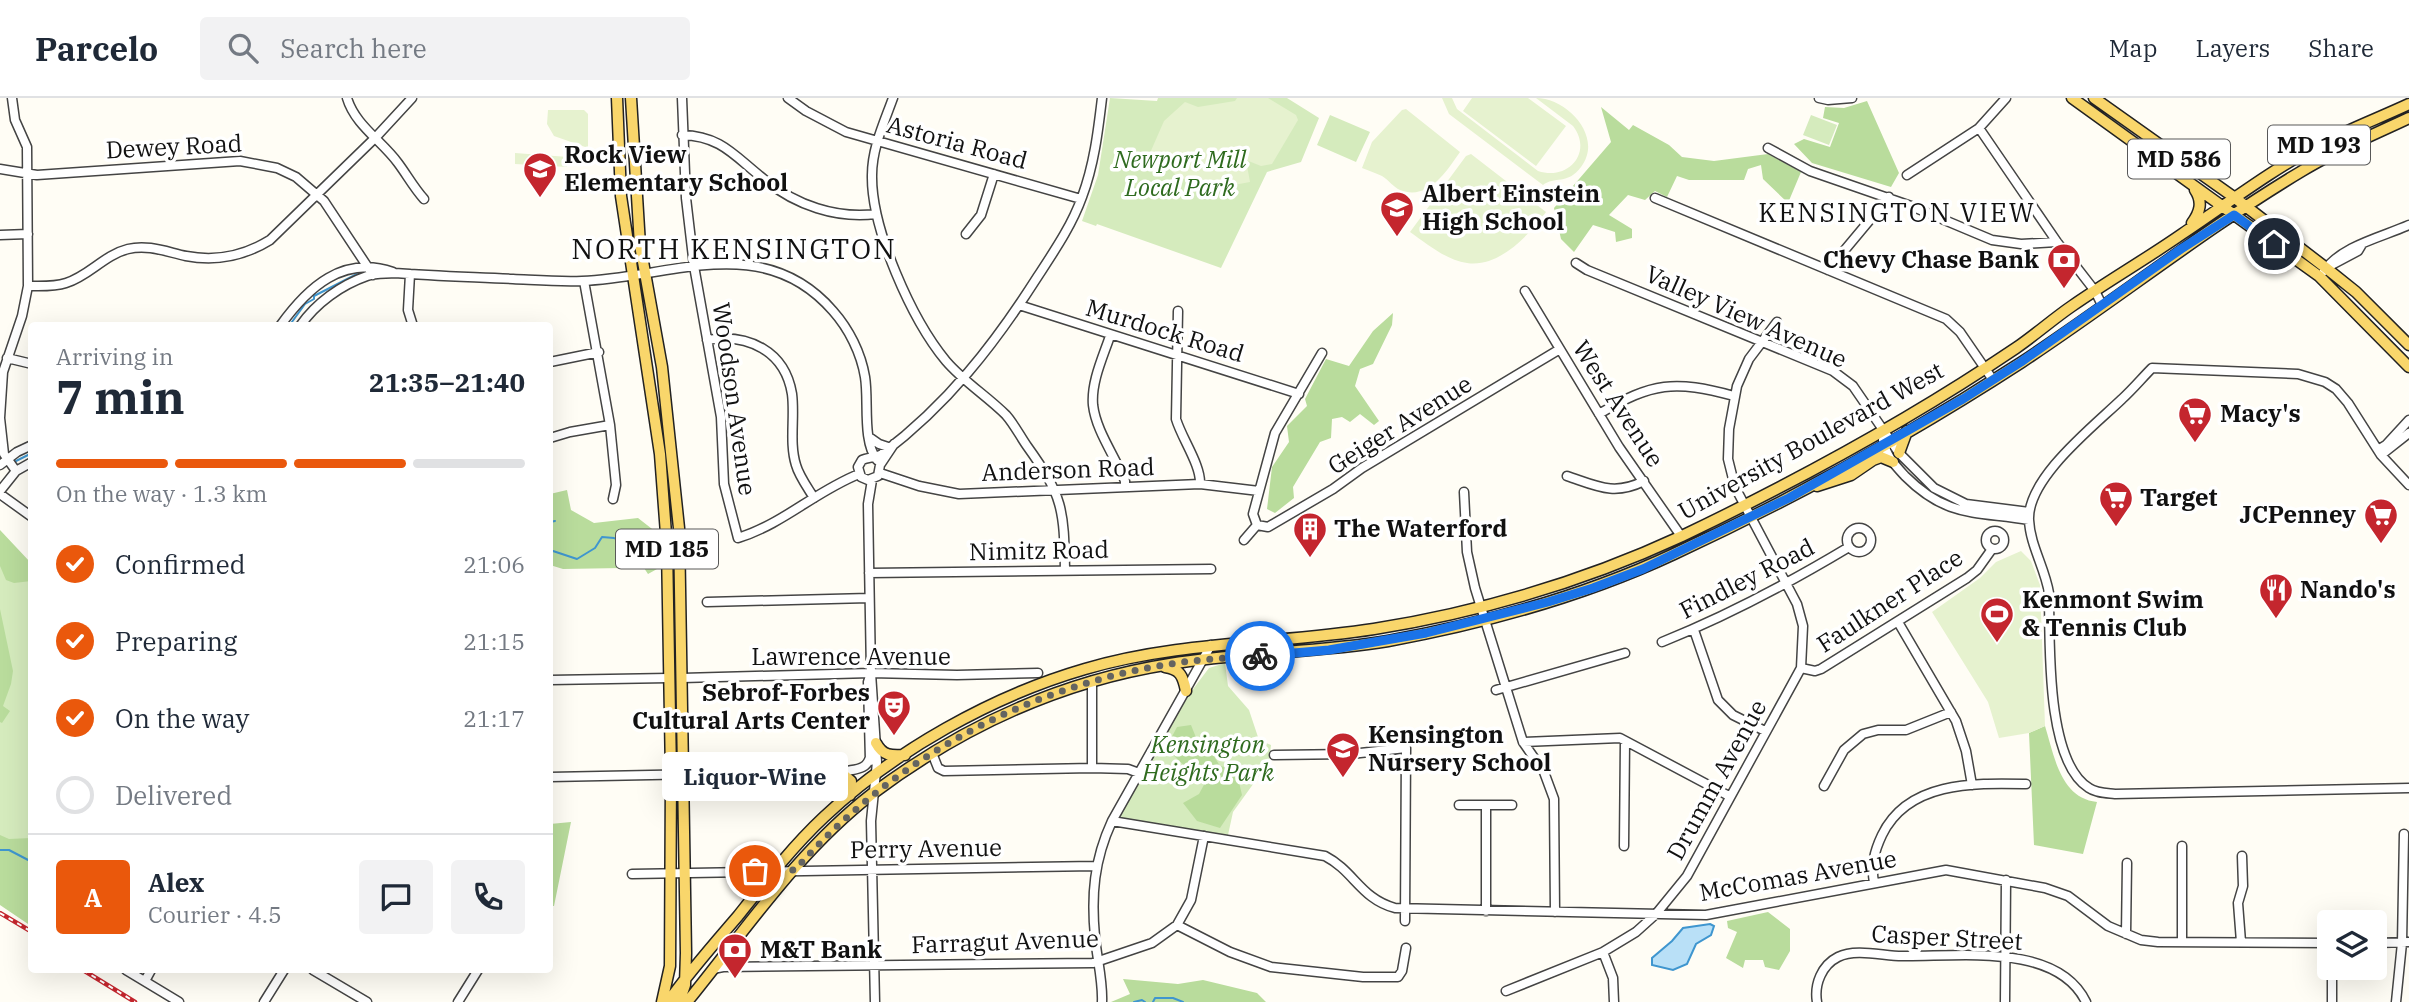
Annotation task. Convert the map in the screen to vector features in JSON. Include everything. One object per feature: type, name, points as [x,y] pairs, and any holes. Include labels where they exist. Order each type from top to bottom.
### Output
[{"type":"main road","name":"MD 185","points":[[617,98],[621,196],[660,454],[667,547],[671,774],[670,966],[662,1002]]},
{"type":"main road","name":"MD 185","points":[[631,98],[636,202],[666,404],[680,546],[686,979],[679,1002]]},
{"type":"main road","name":"MD 586","points":[[2073,98],[2234,215],[2356,292],[2409,345]]},
{"type":"main road","name":"MD 586","points":[[2094,98],[2235,198],[2323,272],[2409,367]]},
{"type":"main road","name":"University Boulevard West","points":[[668,1002],[775,871],[823,818],[905,755],[984,707],[1089,667],[1211,645],[1276,641],[1374,629],[1482,606],[1596,572],[1681,536],[1798,478],[1984,368],[2222,206],[2317,146],[2409,104]]},
{"type":"main road","name":"University Boulevard West","points":[[687,1002],[795,870],[835,827],[873,794],[932,753],[979,726],[1054,693],[1092,681],[1157,666],[1341,648],[1391,640],[1548,602],[1624,577],[1810,486],[1907,432],[1993,380],[2246,207],[2337,152],[2409,118]]},
{"type":"main road","points":[[2185,232],[2199,214],[2200,206],[2199,196],[2190,183]]},
{"type":"main road","points":[[1810,486],[1834,482],[1881,457],[1896,458],[1907,432]]},
{"type":"main road","points":[[667,547],[680,546]]},
{"type":"main road","points":[[1157,666],[1175,668],[1184,678],[1186,691]]},
{"type":"main road","points":[[876,743],[886,754],[905,755]]},
{"type":"main road","points":[[840,772],[851,781],[850,795]]},
{"type":"street","points":[[3,462],[0,393],[28,286],[27,148],[15,120],[12,98]]},
{"type":"street","points":[[347,98],[358,119],[398,162],[412,186],[424,199]]},
{"type":"street","points":[[28,286],[67,283],[115,253],[129,249],[147,247],[205,259],[222,259],[256,248],[270,240],[376,137],[412,98]]},
{"type":"street","name":"Woodson Avenue","points":[[681,98],[694,266],[721,417],[724,484],[738,538],[761,531],[814,498]]},
{"type":"street","name":"Astoria Road","points":[[788,98],[846,132],[1082,199]]},
{"type":"street","points":[[893,98],[878,141],[872,174],[876,214],[897,273],[914,310],[946,361],[1007,416],[1043,468],[1056,491],[1064,522],[1065,570]]},
{"type":"street","points":[[707,340],[726,337],[742,339],[762,347],[775,357],[785,372],[792,394],[796,466],[814,498],[841,480],[845,473],[872,462],[964,380],[981,360],[1065,235],[1082,199],[1095,148],[1102,98]]},
{"type":"street","points":[[1819,98],[1852,98]]},
{"type":"street","points":[[1907,175],[1979,128],[2006,98]]},
{"type":"street","points":[[1979,128],[2057,242],[2095,291],[2102,305]]},
{"type":"street","points":[[682,135],[701,135],[722,144],[787,196],[813,207],[837,213],[876,214]]},
{"type":"street","points":[[1768,148],[1811,171],[1889,197],[1993,240],[2021,244],[2057,242]]},
{"type":"street","name":"Dewey Road","points":[[0,169],[29,174],[240,161],[277,168],[296,177],[324,201],[367,271]]},
{"type":"street","points":[[966,234],[981,215],[994,174]]},
{"type":"street","points":[[1828,270],[1889,197]]},
{"type":"street","points":[[1655,198],[1946,319],[1960,332],[1993,380]]},
{"type":"street","points":[[2323,272],[2329,262],[2354,247],[2409,225]]},
{"type":"street","points":[[0,234],[28,234]]},
{"type":"street","points":[[284,322],[307,293],[348,268],[410,274],[584,281],[694,266],[739,263],[766,268],[793,279],[816,293],[834,311],[849,333],[865,377],[872,462],[865,478],[868,503],[871,673],[877,762],[873,794],[872,869],[875,1002]]},
{"type":"street","name":"Valley View Avenue","points":[[1576,263],[1587,270],[1841,376],[1862,398],[1881,430],[1887,443],[1885,452],[1896,458],[1925,494],[1943,505],[1967,513],[2029,516]]},
{"type":"street","points":[[303,322],[334,292],[367,271]]},
{"type":"street","points":[[410,274],[408,310],[411,322]]},
{"type":"street","points":[[584,281],[599,352],[610,425],[616,485],[613,499]]},
{"type":"street","name":"West Avenue","points":[[1525,291],[1619,447],[1681,536]]},
{"type":"street","name":"Murdock Road","points":[[1019,306],[1299,394]]},
{"type":"street","points":[[1178,311],[1176,419],[1200,476],[1200,484]]},
{"type":"street","name":"Drumm Avenue","points":[[1506,991],[1603,952],[1636,932],[1656,914],[1687,876],[1801,668],[1803,626],[1797,604],[1743,504],[1735,487],[1729,462],[1729,429],[1734,396],[1749,359],[1777,322]]},
{"type":"street","points":[[1110,335],[1096,381],[1093,406],[1100,428],[1121,469],[1125,486]]},
{"type":"street","name":"Geiger Avenue","points":[[1257,525],[1268,527],[1560,349]]},
{"type":"street","points":[[553,361],[599,352]]},
{"type":"street","points":[[1244,540],[1257,525],[1253,514],[1275,433],[1322,353]]},
{"type":"street","points":[[7,358],[28,363]]},
{"type":"street","points":[[2409,485],[2379,452],[2336,389],[2312,376],[2152,368],[2058,462],[2044,480],[2029,516],[2049,593],[2054,719],[2065,755],[2087,788],[2115,794],[2409,788]]},
{"type":"street","points":[[1599,414],[1639,393],[1675,385],[1704,388],[1734,396]]},
{"type":"street","points":[[2379,452],[2409,420]]},
{"type":"street","points":[[553,437],[610,425]]},
{"type":"street","points":[[2379,452],[2409,433]]},
{"type":"street","points":[[869,438],[878,444],[891,445]]},
{"type":"street","points":[[3,462],[28,447]]},
{"type":"street","points":[[3,462],[16,471]]},
{"type":"street","points":[[865,478],[872,462]]},
{"type":"street","name":"Anderson Road","points":[[872,462],[919,486],[959,494],[1200,484],[1259,491]]},
{"type":"street","points":[[28,464],[16,471],[0,493],[28,514]]},
{"type":"street","points":[[1567,476],[1607,489],[1629,488],[1644,481]]},
{"type":"street","points":[[841,480],[865,478]]},
{"type":"street","points":[[1464,492],[1467,552],[1485,619],[1523,742],[1544,772],[1554,799],[1555,912]]},
{"type":"street","name":"Findley Road","points":[[1662,642],[1786,584],[1849,547]]},
{"type":"street","name":"Faulkner Place","points":[[1801,668],[1815,671],[1821,669],[1898,622],[1968,578],[1992,549]]},
{"type":"street","name":"Nimitz Road","points":[[869,573],[1211,569]]},
{"type":"street","points":[[707,602],[869,598]]},
{"type":"street","points":[[1898,622],[1951,712],[1966,751],[1972,785]]},
{"type":"street","points":[[1693,629],[1718,700],[1733,715],[1765,731]]},
{"type":"street","points":[[1102,1002],[1094,911],[1095,866],[1112,821],[1211,645]]},
{"type":"street","points":[[1496,690],[1625,653]]},
{"type":"street","points":[[871,673],[867,682],[870,757],[874,777]]},
{"type":"street","name":"Lawrence Avenue","points":[[682,678],[871,673],[1038,673]]},
{"type":"street","points":[[1020,673],[1027,689]]},
{"type":"street","points":[[553,680],[669,678]]},
{"type":"street","points":[[1092,681],[1092,768]]},
{"type":"street","points":[[1824,786],[1844,750],[1863,734],[1878,730],[1906,730],[1951,712]]},
{"type":"street","points":[[1523,742],[1609,737],[1625,741],[1729,796]]},
{"type":"street","points":[[1624,846],[1625,741]]},
{"type":"street","points":[[1274,755],[1351,754],[1406,748],[1405,921]]},
{"type":"street","points":[[932,753],[937,768],[944,771],[1092,768],[1128,769],[1139,773]]},
{"type":"street","points":[[553,777],[840,772],[862,768],[868,764],[870,757]]},
{"type":"street","points":[[1874,883],[1872,867],[1875,849],[1900,808],[1914,799],[1936,791],[1972,785],[2026,784]]},
{"type":"street","points":[[1459,805],[1512,805]]},
{"type":"street","points":[[1486,805],[1486,911]]},
{"type":"street","name":"McComas Avenue","points":[[1112,821],[1325,856],[1347,871],[1368,896],[1385,906],[1405,909],[1706,915],[1946,870],[2045,888],[2068,896],[2108,926],[2158,943],[2317,943]]},
{"type":"street","points":[[2396,1002],[2406,942],[2404,834]]},
{"type":"street","points":[[1204,836],[1191,900],[1177,925],[1230,952],[1271,967],[1363,977],[1398,978],[1406,948]]},
{"type":"street","points":[[2182,846],[2182,942]]},
{"type":"street","points":[[2241,942],[2238,903],[2243,886],[2242,856]]},
{"type":"street","points":[[2126,934],[2127,863]]},
{"type":"street","name":"Perry Avenue","points":[[632,874],[1095,866]]},
{"type":"street","points":[[2005,1002],[2006,880]]},
{"type":"street","name":"Farragut Avenue","points":[[713,969],[1093,963],[1152,943],[1177,925]]},
{"type":"street","points":[[2387,943],[2406,942]]},
{"type":"street","points":[[727,951],[732,967]]},
{"type":"street","points":[[1603,952],[1613,978],[1614,1002]]},
{"type":"street","name":"Casper Street","points":[[1817,1002],[1815,991],[1824,968],[1840,956],[1861,952],[1882,956],[2026,959],[2059,972],[2073,982],[2086,1002]]},
{"type":"street","points":[[131,973],[179,1002]]},
{"type":"street","points":[[145,981],[149,973]]},
{"type":"street","points":[[264,1002],[282,973]]},
{"type":"street","points":[[318,973],[366,1002]]},
{"type":"street","points":[[458,1002],[476,973]]},
{"type":"street","points":[[2332,980],[2332,1002]]},
{"type":"green space","name":"Newport Mill Local Park","points":[[1110,98],[1157,101],[1158,98],[1287,98],[1319,118],[1301,162],[1267,172],[1221,268],[1082,221],[1098,175]]},
{"type":"green space","points":[[1237,98],[1268,98],[1296,115],[1298,120],[1272,164],[1261,166],[1246,160],[1250,182],[1201,191],[1199,179],[1181,179],[1150,153],[1164,121],[1185,102],[1198,107],[1235,101]]},
{"type":"green space","points":[[1442,98],[1452,98],[1457,109],[1538,171],[1549,173],[1559,172],[1575,162],[1580,145],[1579,136],[1573,126],[1536,98],[1548,100],[1570,112],[1579,121],[1588,144],[1587,155],[1576,173],[1543,185],[1449,114]]},
{"type":"green space","points":[[1472,98],[1528,98],[1566,126],[1536,166],[1463,111]]},
{"type":"green space","points":[[1867,101],[1899,173],[1891,187],[1812,163],[1794,144],[1804,139],[1830,147],[1839,123],[1823,118],[1825,107],[1844,108]]},
{"type":"green space","points":[[1601,107],[1629,130],[1633,125],[1669,145],[1682,157],[1714,161],[1768,154],[1801,172],[1788,203],[1763,179],[1761,165],[1748,169],[1744,180],[1689,180],[1677,176],[1667,197],[1655,191],[1645,200],[1628,195],[1609,215],[1632,229],[1632,238],[1616,242],[1615,232],[1593,225],[1574,252],[1561,239],[1554,208],[1611,142]]},
{"type":"green space","points":[[1406,109],[1460,152],[1435,183],[1419,192],[1400,190],[1382,176],[1362,168],[1372,142]]},
{"type":"green space","points":[[548,110],[584,110],[588,114],[588,148],[554,136],[547,124]]},
{"type":"green space","points":[[1330,115],[1370,132],[1356,162],[1317,145]]},
{"type":"green space","points":[[1811,115],[1837,125],[1829,145],[1803,135]]},
{"type":"green space","points":[[515,153],[568,157],[567,167],[515,164]]},
{"type":"green space","points":[[1471,154],[1546,212],[1512,248],[1502,255],[1479,263],[1452,259],[1410,232],[1466,156]]},
{"type":"green space","points":[[1393,313],[1392,325],[1373,364],[1360,369],[1355,386],[1379,421],[1374,425],[1360,414],[1350,422],[1342,417],[1332,419],[1331,438],[1320,442],[1293,487],[1294,498],[1275,513],[1267,509],[1272,467],[1289,442],[1287,426],[1307,406],[1305,399],[1326,359],[1349,366],[1373,331]]},
{"type":"green space","points":[[567,490],[571,510],[594,523],[638,518],[656,532],[657,569],[648,574],[640,562],[622,560],[622,568],[563,569],[553,566],[553,493]]},
{"type":"green space","points":[[0,530],[28,560],[28,581],[14,583],[6,580],[0,566]]},
{"type":"green space","points":[[0,535],[28,562],[28,896],[0,860]]},
{"type":"green space","name":"Kenmont Swim & Tennis Club","points":[[2021,551],[2031,561],[2040,585],[2045,726],[2029,733],[1999,738],[1988,702],[1932,612],[1980,578],[1996,562]]},
{"type":"green space","points":[[0,609],[13,671],[3,706],[10,711],[2,723],[0,722]]},
{"type":"green space","name":"Kensington Heights Park","points":[[1225,663],[1228,686],[1249,710],[1259,740],[1271,745],[1269,762],[1233,812],[1228,835],[1120,820],[1118,816],[1181,705],[1209,668]]},
{"type":"green space","points":[[1191,725],[1199,745],[1212,753],[1220,766],[1236,769],[1242,795],[1220,828],[1197,821],[1183,803],[1199,794],[1206,781],[1199,780],[1166,748],[1177,727]]},
{"type":"green space","points":[[2045,726],[2060,773],[2067,784],[2085,799],[2097,802],[2083,854],[2034,845],[2029,733]]},
{"type":"green space","points":[[571,822],[554,906],[553,906],[553,824]]},
{"type":"green space","points":[[0,835],[9,839],[28,838],[28,924],[0,905]]},
{"type":"green space","points":[[1768,912],[1790,929],[1790,951],[1779,970],[1765,967],[1763,960],[1745,960],[1743,968],[1726,958],[1737,932],[1728,928],[1727,921]]},
{"type":"green space","points":[[1123,979],[1178,984],[1203,980],[1257,993],[1266,1002],[1111,1002],[1130,994]]},
{"type":"water","points":[[1710,924],[1714,926],[1711,935],[1696,944],[1687,964],[1673,970],[1652,965],[1652,958],[1683,928]]},
{"type":"waterway","points":[[292,322],[314,296],[357,274]]},
{"type":"waterway","points":[[16,461],[28,455]]},
{"type":"waterway","points":[[553,551],[577,559],[595,548],[602,537],[614,538],[637,551],[646,542]]},
{"type":"waterway","points":[[638,551],[648,553],[652,557]]},
{"type":"waterway","points":[[0,850],[9,850],[28,860]]},
{"type":"waterway","points":[[1153,1002],[1155,998],[1173,998],[1183,1002]]},
{"type":"waterway","points":[[1134,1002],[1145,1002]]},
{"type":"railway","points":[[0,913],[28,930]]},
{"type":"railway","points":[[88,973],[135,1002]]},
{"type":"way so far","points":[[755,871],[795,870],[835,827],[873,794],[953,741],[1018,708],[1054,693],[1132,672],[1170,664],[1260,656]]},
{"type":"place","name":"Rock View Elementary School","points":[[540,199]]},
{"type":"place","name":"Albert Einstein High School","points":[[1397,238]]},
{"type":"place","name":"Chevy Chase Bank","points":[[2064,290]]},
{"type":"place","name":"Macy's","points":[[2195,444]]},
{"type":"place","name":"Target","points":[[2116,528]]},
{"type":"place","name":"JCPenney","points":[[2381,545]]},
{"type":"place","name":"The Waterford","points":[[1310,559]]},
{"type":"place","name":"Nando's","points":[[2276,620]]},
{"type":"place","name":"Kenmont Swim & Tennis Club","points":[[1997,644]]},
{"type":"place","name":"Sebrof-Forbes Cultural Arts Center","points":[[894,737]]},
{"type":"place","name":"Kensington Nursery School","points":[[1343,779]]},
{"type":"place","name":"Liquor-Wine","points":[[755,871]]},
{"type":"place","name":"M&T Bank","points":[[735,980]]},
{"type":"district","name":"KENSINGTON VIEW","points":[[1897,213]]},
{"type":"district","name":"NORTH KENSINGTON","points":[[734,249]]},
{"type":"route","points":[[1260,656],[1329,650],[1426,633],[1507,614],[1636,572],[1789,498],[1963,399],[2234,215],[2274,244]]}]
